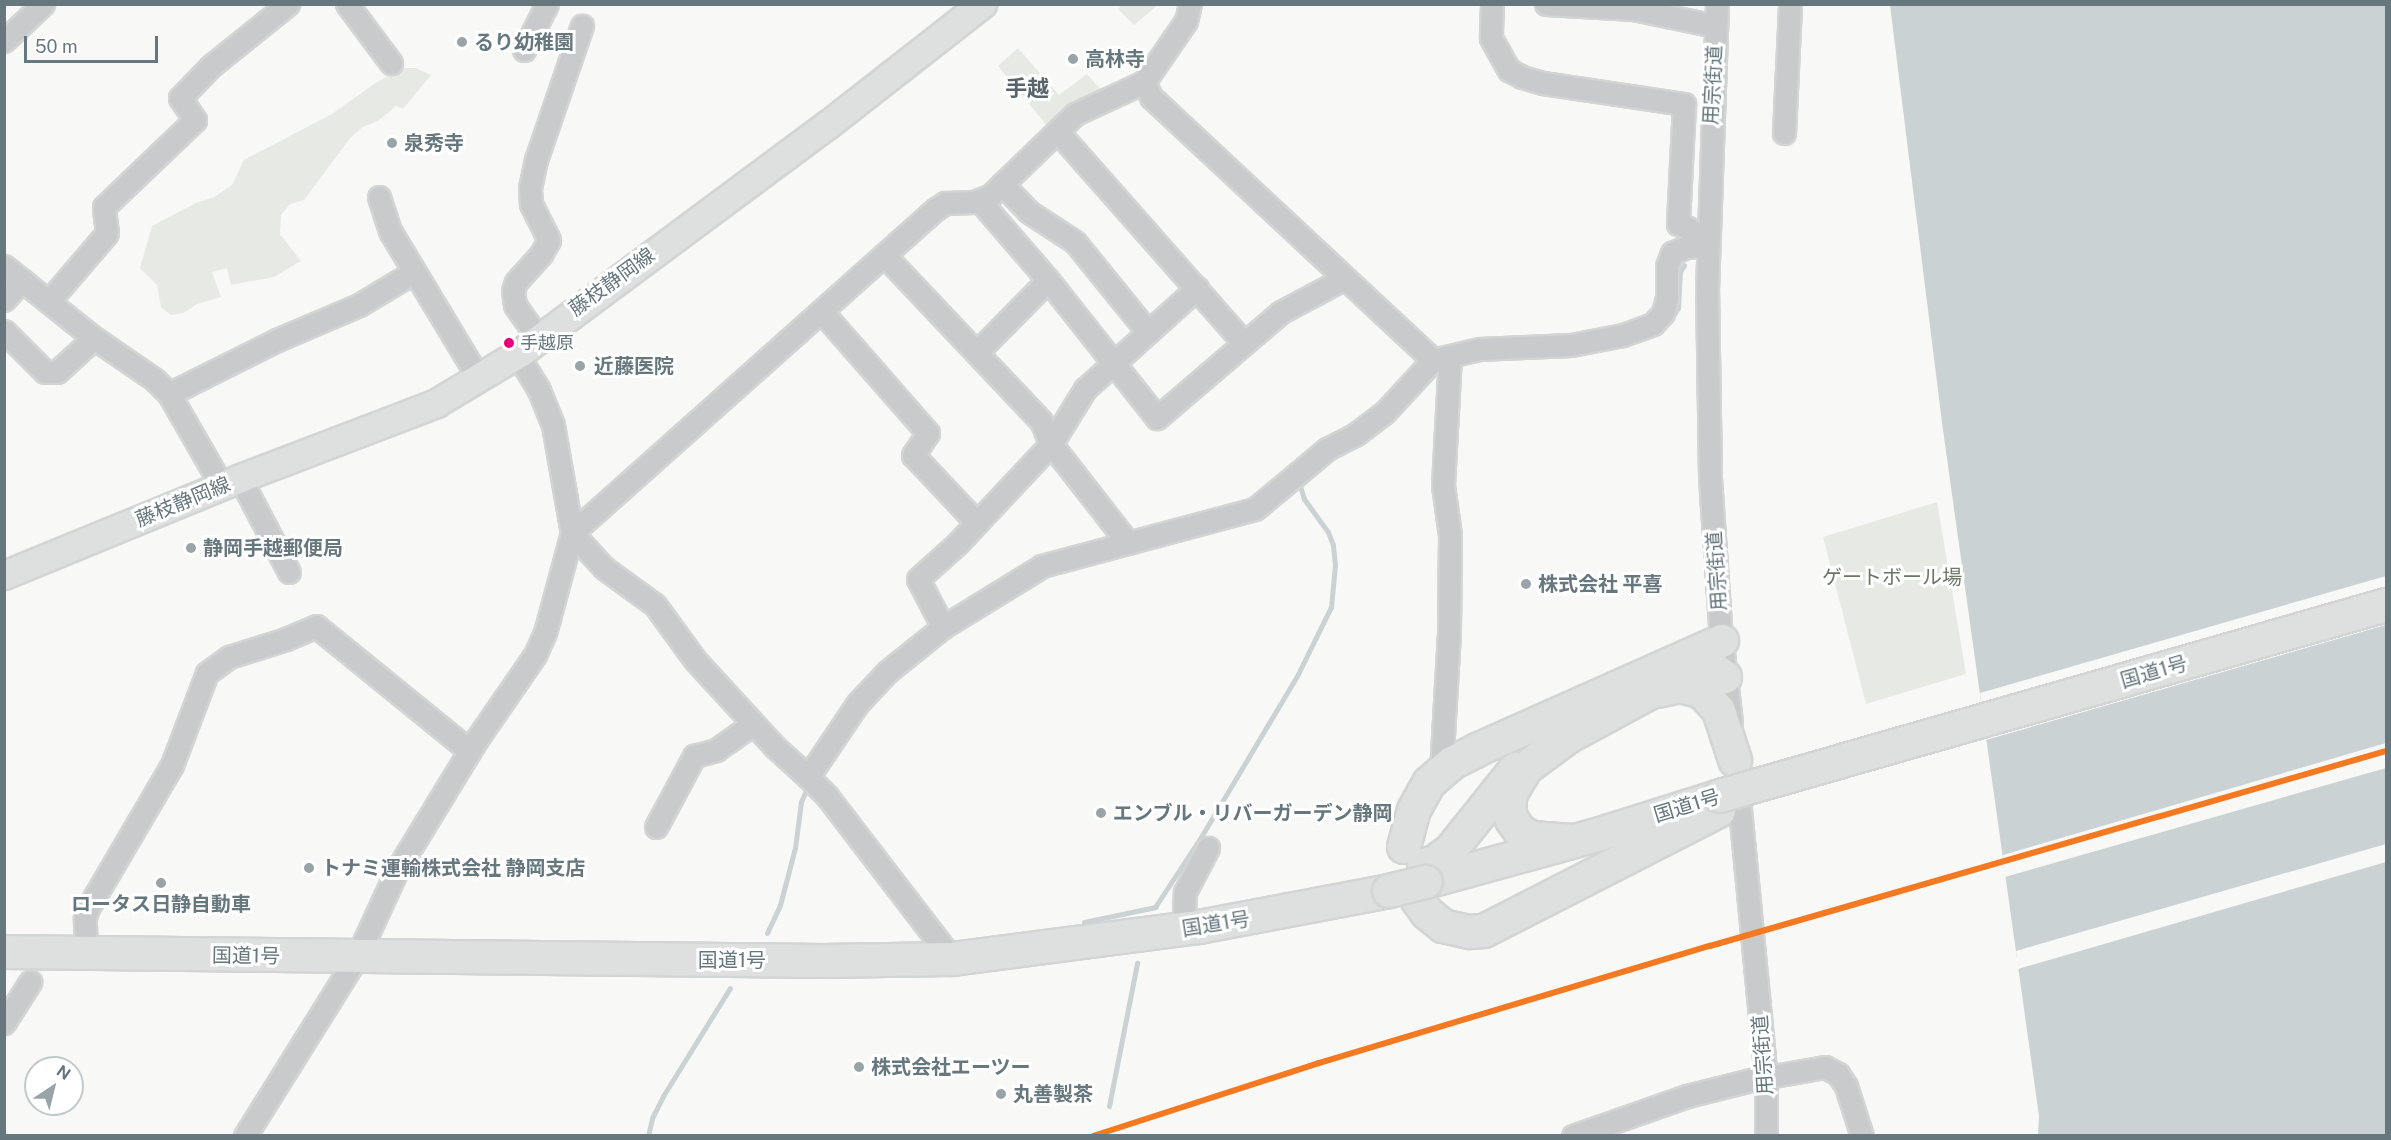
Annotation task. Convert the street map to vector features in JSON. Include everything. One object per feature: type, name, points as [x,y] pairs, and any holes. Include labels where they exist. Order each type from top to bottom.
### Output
[{"type":"highway","name":"国道1号","points":[[4,952],[812,961],[952,959],[1086,943],[1257,918],[1408,876],[1573,841],[1720,804],[1793,775],[2386,605]]},
{"type":"highway","points":[[1720,804],[1484,931],[1458,931],[1443,926],[1427,913],[1408,876],[1414,810],[1429,783],[1441,771],[1479,749],[1722,641]]},
{"type":"highway","points":[[1086,943],[1184,916],[1408,876],[1435,862],[1451,850],[1518,768],[1694,669],[1712,668],[1725,677]]},
{"type":"highway","points":[[1641,698],[1679,686],[1699,691],[1719,711],[1735,760]]},
{"type":"highway","points":[[1563,741],[1526,768],[1511,794],[1509,808],[1512,820],[1520,831],[1532,838],[1573,841]]},
{"type":"main road","name":"藤枝静岡線","points":[[4,575],[231,482],[426,409],[528,346],[826,125],[972,8]]},
{"type":"street","points":[[4,41],[43,4]]},
{"type":"street","points":[[49,301],[107,233],[104,207],[195,120],[180,98],[211,66],[288,4]]},
{"type":"street","points":[[347,4],[391,63]]},
{"type":"street","points":[[524,50],[547,4]]},
{"type":"street","points":[[572,533],[945,203],[979,200],[990,196],[1075,114],[1144,82],[1186,21],[1190,4]]},
{"type":"street","points":[[1492,4],[1491,38],[1509,70],[1522,77],[1544,83],[1684,104],[1678,224],[1688,228],[1707,246]]},
{"type":"street","points":[[1546,4],[1633,9],[1716,26]]},
{"type":"street","name":"用宗街道","points":[[1717,4],[1707,246],[1710,478],[1725,677],[1766,1077],[1766,1136]]},
{"type":"street","points":[[1784,133],[1790,4]]},
{"type":"street","points":[[245,1136],[357,957],[397,870],[470,751],[535,655],[555,600],[572,533],[554,425],[539,390],[513,291],[516,282],[541,254],[549,240],[531,204],[530,188],[536,160],[582,26]]},
{"type":"street","points":[[1144,82],[1151,97],[1346,278],[1442,359],[1443,485],[1450,535],[1449,631],[1441,771]]},
{"type":"street","points":[[1058,132],[1244,343]]},
{"type":"street","points":[[1002,184],[1029,213],[1075,242],[1148,332]]},
{"type":"street","points":[[379,197],[390,231],[478,377]]},
{"type":"street","points":[[979,200],[1115,362],[1157,418],[1281,312],[1346,278]]},
{"type":"street","points":[[808,777],[872,686],[900,660],[943,627],[1042,566],[1255,508],[1327,449],[1356,434],[1385,411],[1442,359],[1479,349],[1571,345],[1623,336],[1653,324],[1663,313],[1667,298],[1667,266],[1672,253],[1686,247],[1707,246]]},
{"type":"street","points":[[885,256],[1041,421],[1051,444],[1128,543]]},
{"type":"street","points":[[4,266],[94,338],[155,380],[169,394],[231,482],[289,573]]},
{"type":"street","points":[[169,394],[278,340],[359,305],[414,272]]},
{"type":"street","points":[[4,300],[22,280]]},
{"type":"street","points":[[977,352],[1048,280]]},
{"type":"street","points":[[943,627],[918,579],[977,523],[1051,444],[1085,389],[1197,288]]},
{"type":"street","points":[[822,312],[928,432],[913,455],[977,523]]},
{"type":"street","points":[[4,331],[45,372],[57,372],[94,338]]},
{"type":"street","points":[[572,533],[604,568],[655,605],[695,660],[753,724],[827,796],[952,959]]},
{"type":"street","points":[[86,953],[85,917],[88,908],[172,765],[196,695],[207,673],[228,657],[286,639],[316,626],[470,751]]},
{"type":"street","points":[[657,827],[694,756],[716,750],[753,724]]},
{"type":"street","points":[[1184,916],[1185,892],[1208,848]]},
{"type":"street","points":[[4,1023],[30,982]]},
{"type":"street","points":[[1573,1136],[1687,1096],[1766,1077],[1825,1067],[1838,1074],[1846,1086],[1862,1136]]},
{"type":"street","points":[[1601,1136],[1619,1120]]},
{"type":"green space","points":[[1122,5],[1158,5],[1134,25],[1118,9]]},
{"type":"green space","points":[[1018,48],[1059,95],[1087,74],[1104,93],[1048,127],[998,66]]},
{"type":"green space","points":[[403,68],[416,68],[431,75],[403,109],[396,106],[378,121],[363,127],[351,137],[304,200],[290,204],[281,215],[280,234],[301,261],[274,277],[231,285],[227,268],[212,272],[221,297],[197,304],[183,313],[171,315],[161,307],[157,285],[140,268],[152,226],[196,203],[214,197],[232,185],[244,160],[332,114],[377,82]]},
{"type":"green space","name":"ゲートボール場","points":[[1937,502],[1966,674],[1866,704],[1823,537]]},
{"type":"shaded area","points":[[1890,5],[2386,5],[2386,1135],[2038,1135],[2039,1116],[1943,430]]},
{"type":"pier","points":[[2386,576],[2386,625],[1986,740],[1980,693]]},
{"type":"pier","points":[[2386,743],[2386,768],[2005,877],[2003,855]]},
{"type":"pier","points":[[2386,844],[2386,862],[2018,969],[2016,951]]},
{"type":"waterway","points":[[1671,319],[1678,308],[1680,272],[1684,265]]},
{"type":"waterway","points":[[1084,922],[1155,907],[1201,837],[1298,674],[1331,607],[1335,565],[1333,545],[1328,532],[1304,499],[1300,486],[1304,480]]},
{"type":"waterway","points":[[767,933],[780,905],[795,848],[801,802],[809,783]]},
{"type":"waterway","points":[[1109,1106],[1137,963]]},
{"type":"waterway","points":[[648,1136],[652,1118],[663,1096],[730,988]]},
{"type":"transit line","points":[[1093,1136],[1319,1063],[1710,946],[2386,751]]},
{"type":"place","name":"るり幼稚園","points":[[462,42]]},
{"type":"place","name":"高林寺","points":[[1073,59]]},
{"type":"place","name":"泉秀寺","points":[[392,143]]},
{"type":"place","name":"手越原","points":[[509,343]]},
{"type":"place","name":"近藤医院","points":[[580,366]]},
{"type":"place","name":"静岡手越郵便局","points":[[191,548]]},
{"type":"place","name":"株式会社 平喜","points":[[1526,584]]},
{"type":"place","name":"エンブル・リバーガーデン静岡","points":[[1101,813]]},
{"type":"place","name":"トナミ運輸株式会社 静岡支店","points":[[309,868]]},
{"type":"place","name":"ロータス日静自動車","points":[[161,883]]},
{"type":"place","name":"株式会社エーツー","points":[[859,1067]]},
{"type":"place","name":"丸善製茶","points":[[1001,1094]]},
{"type":"district","name":"手越","points":[[1027,89]]}]
